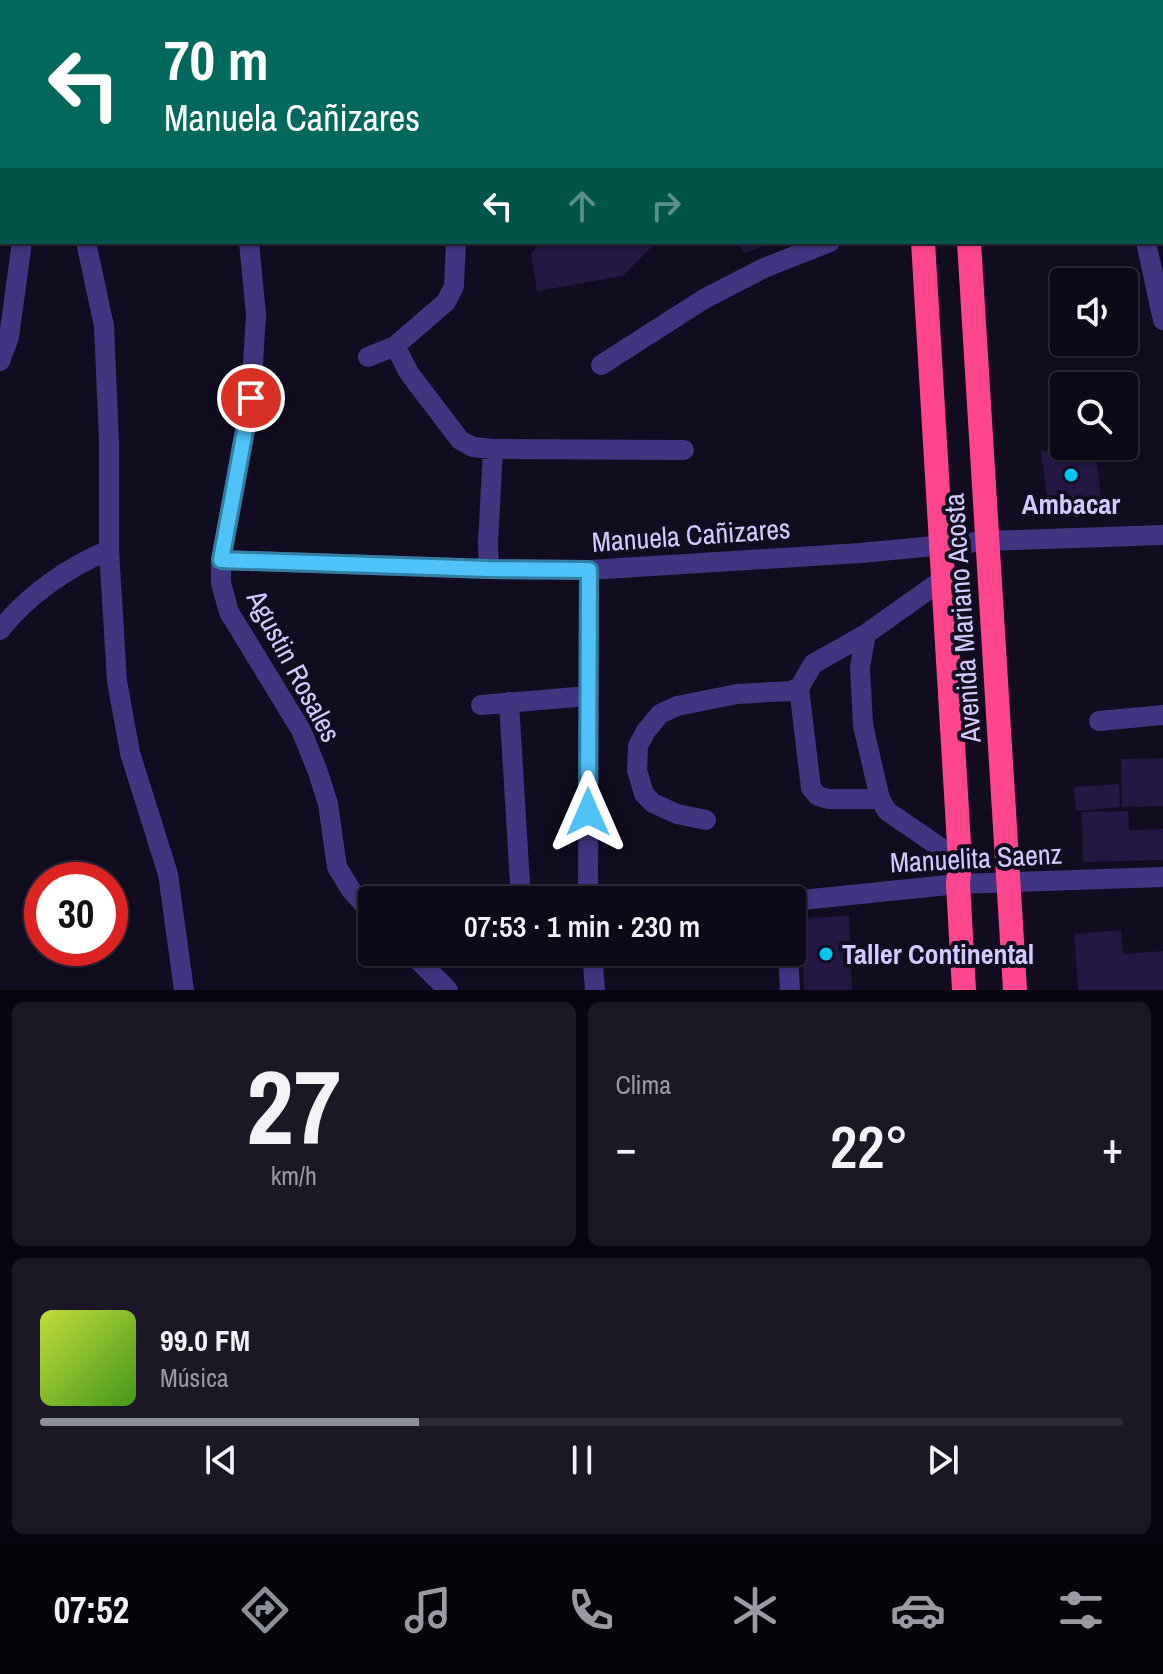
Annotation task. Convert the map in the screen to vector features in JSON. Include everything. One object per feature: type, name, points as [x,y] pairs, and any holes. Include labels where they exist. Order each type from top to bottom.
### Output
[{"type":"highway","name":"Avenida Mariano Acosta","points":[[923,244],[964,990]]},
{"type":"highway","name":"Avenida Mariano Acosta","points":[[969,244],[1015,990]]},
{"type":"street","points":[[0,361],[9,337],[22,244]]},
{"type":"street","points":[[86,244],[104,326],[109,441],[109,550],[117,681],[130,753],[168,874],[184,990]]},
{"type":"street","name":"Agustin Rosales","points":[[249,244],[256,314],[251,398],[221,560],[221,583],[229,612],[301,730],[328,804],[337,867],[358,898]]},
{"type":"street","points":[[368,357],[395,346],[446,302],[454,286],[456,244]]},
{"type":"street","points":[[601,365],[704,299],[764,268],[825,244]]},
{"type":"street","points":[[1146,244],[1163,320]]},
{"type":"street","points":[[395,346],[409,373],[460,440],[473,447],[684,450]]},
{"type":"street","points":[[489,569],[493,449]]},
{"type":"street","name":"Manuela Cañizares","points":[[221,560],[589,570],[844,554],[987,541],[1163,535]]},
{"type":"street","points":[[0,630],[44,587],[82,561],[109,550]]},
{"type":"street","points":[[588,886],[589,570]]},
{"type":"street","points":[[880,799],[828,799],[818,796],[811,788],[799,688],[813,664],[866,634],[942,580]]},
{"type":"street","points":[[866,634],[860,667],[863,725],[880,799],[887,811],[959,872]]},
{"type":"street","points":[[706,820],[677,814],[653,803],[644,794],[637,770],[638,746],[646,731],[660,714],[677,706],[737,694],[799,688]]},
{"type":"street","points":[[481,705],[588,696]]},
{"type":"street","points":[[509,702],[520,886]]},
{"type":"street","points":[[1099,721],[1163,715]]},
{"type":"street","name":"Manuelita Saenz","points":[[806,899],[959,872],[1009,882],[1163,877]]},
{"type":"street","points":[[424,966],[448,990]]},
{"type":"street","points":[[593,966],[595,990]]},
{"type":"street","points":[[789,966],[790,990]]},
{"type":"building","points":[[539,244],[654,244],[623,276],[537,291],[531,253]]},
{"type":"building","points":[[739,244],[769,244],[744,253]]},
{"type":"building","name":"Ambacar","points":[[1050,450],[1050,460],[1097,460],[1101,499],[1048,506],[1041,451]]},
{"type":"building","points":[[1163,758],[1163,806],[1122,807],[1121,759]]},
{"type":"building","points":[[1119,784],[1120,807],[1076,811],[1074,787]]},
{"type":"building","points":[[1128,811],[1129,830],[1163,829],[1163,860],[1083,862],[1082,812]]},
{"type":"building","name":"Taller Continental","points":[[849,916],[852,990],[804,990],[806,918]]},
{"type":"building","points":[[1121,930],[1123,954],[1163,951],[1163,990],[1078,990],[1074,934]]},
{"type":"place","name":"Ambacar","points":[[1071,475]]},
{"type":"place","name":"Taller Continental","points":[[826,954]]},
{"type":"route","points":[[251,398],[221,560],[589,570],[588,812]]}]
